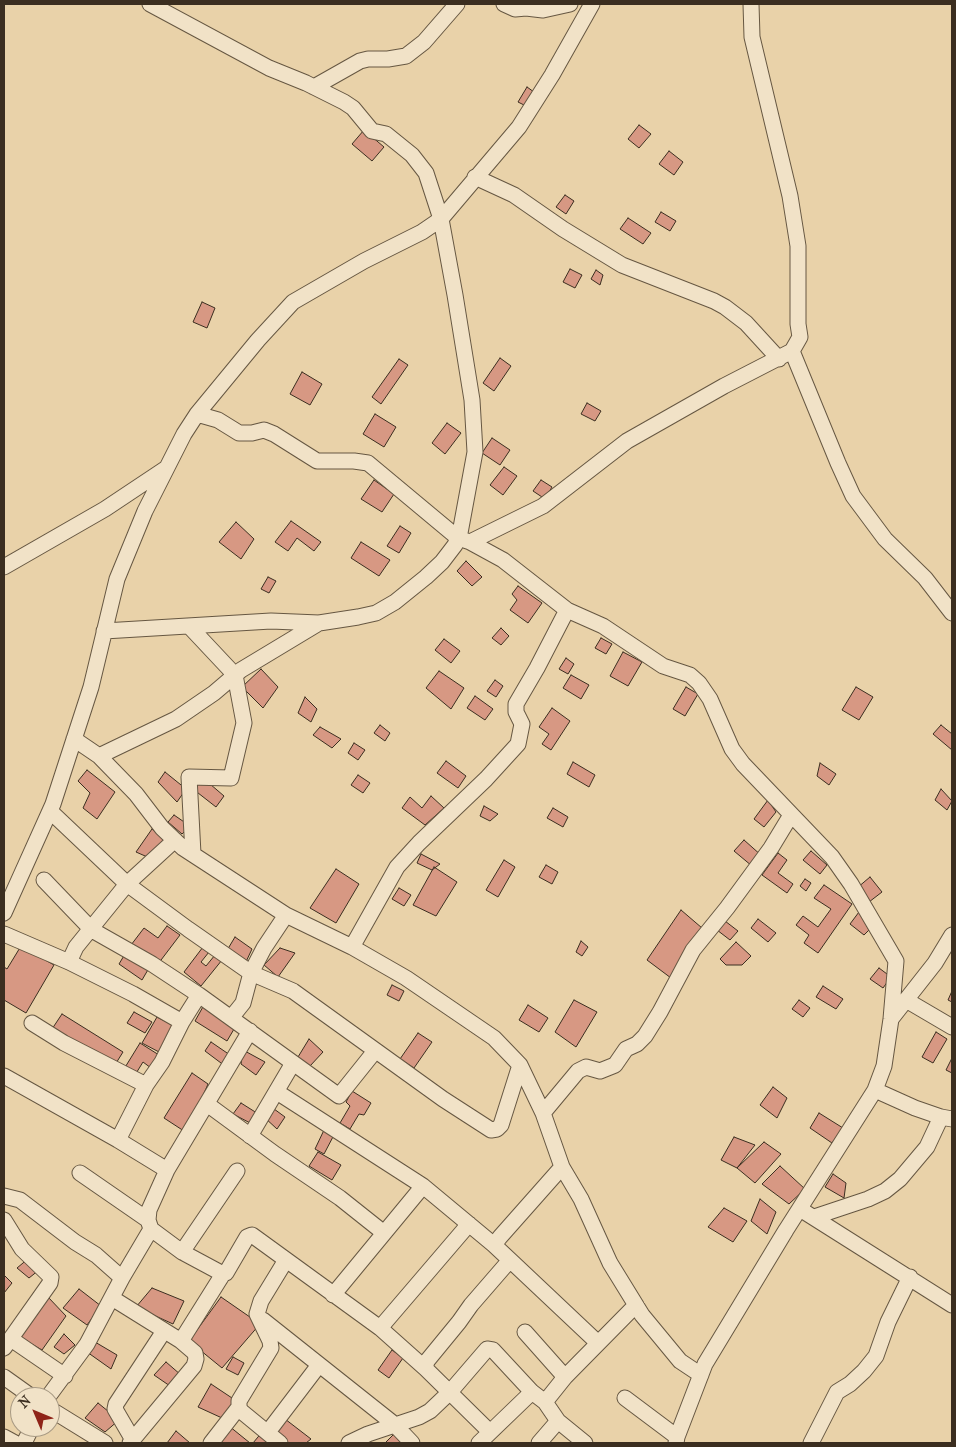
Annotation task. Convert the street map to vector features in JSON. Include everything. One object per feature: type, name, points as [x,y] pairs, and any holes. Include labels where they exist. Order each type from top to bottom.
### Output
[{"type":"street","points":[[150,4],[269,68],[314,86],[353,108],[372,131],[386,134],[412,155],[426,173],[441,219],[472,400],[475,452],[464,540]]},
{"type":"street","points":[[314,86],[360,61],[406,56],[424,42],[458,4]]},
{"type":"street","points":[[504,4],[515,9],[543,10],[570,4]]},
{"type":"street","points":[[4,913],[50,811],[91,687],[117,579],[145,511],[184,434],[197,414],[258,340],[293,302],[364,261],[422,232],[441,219],[519,127],[552,75],[592,4]]},
{"type":"street","points":[[104,631],[271,621],[319,622],[358,618],[376,613],[395,602],[426,577],[442,562],[455,545],[544,506],[627,441],[724,386],[786,355],[800,337],[798,324],[798,246],[790,196],[752,36],[751,4]]},
{"type":"street","points":[[475,177],[514,195],[563,229],[622,265],[714,300],[726,307],[786,355],[853,496],[886,539],[925,578],[952,613]]},
{"type":"street","points":[[197,414],[218,420],[239,433],[252,433],[264,430],[274,434],[317,461],[368,463],[464,540],[503,560],[567,610],[603,626],[663,666],[690,675],[699,683],[710,699],[732,749],[743,764],[832,857],[851,884],[896,960],[891,1019],[884,1066],[876,1090],[704,1364],[677,1440],[625,1398]]},
{"type":"street","points":[[4,567],[105,509],[167,468]]},
{"type":"street","points":[[352,947],[397,867],[419,842],[486,779],[518,744],[522,724],[516,712],[516,704],[567,610]]},
{"type":"street","points":[[99,756],[176,720],[235,676],[319,622]]},
{"type":"street","points":[[189,626],[235,676],[244,723],[232,778],[189,777],[193,854]]},
{"type":"street","points":[[74,739],[99,756],[136,794],[162,828],[193,854],[286,915],[352,947],[406,978],[494,1038],[520,1065],[543,1113],[562,1168],[581,1200],[610,1263],[642,1315],[680,1360],[701,1375]]},
{"type":"street","points":[[50,811],[127,884],[251,973],[293,991],[443,1099],[491,1130],[501,1125],[520,1065]]},
{"type":"street","points":[[543,1113],[578,1071],[586,1067],[600,1071],[615,1065],[626,1049],[637,1044],[645,1036],[693,950],[771,848],[791,815]]},
{"type":"street","points":[[69,962],[76,947],[92,930],[127,884],[175,840]]},
{"type":"street","points":[[44,880],[92,930],[152,964],[199,995],[339,1096],[375,1051]]},
{"type":"street","points":[[231,1018],[243,1003],[251,973],[264,948],[286,915]]},
{"type":"street","points":[[4,934],[69,962],[133,994],[182,1022]]},
{"type":"street","points":[[891,1019],[935,962],[952,935]]},
{"type":"street","points":[[118,1140],[146,1085],[162,1062],[182,1022],[199,995]]},
{"type":"street","points":[[906,1000],[952,1027]]},
{"type":"street","points":[[32,1023],[64,1043],[146,1085]]},
{"type":"street","points":[[56,1387],[87,1344],[150,1225],[149,1210],[167,1170],[250,1031]]},
{"type":"street","points":[[250,1136],[293,1063]]},
{"type":"street","points":[[4,1076],[118,1140],[167,1170]]},
{"type":"street","points":[[814,1217],[868,1199],[885,1191],[900,1179],[927,1147],[946,1118],[876,1090]]},
{"type":"street","points":[[277,1092],[423,1186],[494,1245],[598,1343]]},
{"type":"street","points":[[207,1104],[340,1198],[384,1233]]},
{"type":"street","points":[[494,1245],[524,1208],[562,1168]]},
{"type":"street","points":[[182,1252],[237,1171]]},
{"type":"street","points":[[80,1173],[150,1225],[182,1252],[223,1274]]},
{"type":"street","points":[[333,1295],[423,1186]]},
{"type":"street","points":[[4,1196],[20,1200],[75,1242],[96,1255],[122,1278]]},
{"type":"street","points":[[800,1209],[952,1305]]},
{"type":"street","points":[[4,1220],[22,1249],[51,1277],[50,1283],[7,1343],[65,1376]]},
{"type":"street","points":[[380,1328],[469,1224]]},
{"type":"street","points":[[181,1341],[223,1274],[226,1273],[247,1237],[252,1235],[380,1328],[426,1369],[490,1432]]},
{"type":"street","points":[[211,1443],[238,1407],[239,1402],[272,1348],[257,1314],[261,1301],[286,1260]]},
{"type":"street","points":[[426,1369],[427,1362],[471,1305],[510,1260]]},
{"type":"street","points":[[811,1443],[837,1392],[850,1384],[876,1356],[888,1322],[910,1277]]},
{"type":"street","points":[[112,1298],[181,1341],[195,1354],[196,1359],[194,1366],[131,1441],[115,1409],[116,1404],[164,1331]]},
{"type":"street","points":[[545,1402],[565,1377],[636,1305]]},
{"type":"street","points":[[258,1317],[394,1424],[412,1443]]},
{"type":"street","points":[[525,1332],[565,1377]]},
{"type":"street","points":[[349,1443],[394,1424],[419,1417],[430,1411],[450,1392],[487,1349],[493,1350],[532,1392],[545,1402],[558,1421],[585,1443]]},
{"type":"street","points":[[268,1432],[319,1365]]},
{"type":"street","points":[[4,1377],[18,1387]]},
{"type":"street","points":[[479,1443],[532,1392]]},
{"type":"street","points":[[238,1407],[280,1443]]},
{"type":"street","points":[[60,1415],[105,1443]]},
{"type":"street","points":[[539,1443],[558,1421]]},
{"type":"street","points":[[4,1437],[15,1443]]},
{"type":"building","points":[[527,87],[534,92],[526,106],[518,102]]},
{"type":"building","points":[[639,125],[651,134],[639,148],[628,139]]},
{"type":"building","points":[[364,130],[384,147],[372,161],[352,144]]},
{"type":"building","points":[[669,151],[683,162],[674,175],[659,164]]},
{"type":"building","points":[[565,195],[574,201],[566,214],[556,207]]},
{"type":"building","points":[[661,212],[676,221],[670,231],[655,222]]},
{"type":"building","points":[[628,218],[651,233],[643,244],[620,229]]},
{"type":"building","points":[[570,269],[582,275],[575,288],[563,282]]},
{"type":"building","points":[[596,270],[603,275],[600,285],[591,279]]},
{"type":"building","points":[[202,302],[215,308],[207,328],[193,322]]},
{"type":"building","points":[[500,358],[511,366],[494,391],[483,383]]},
{"type":"building","points":[[399,359],[408,365],[381,404],[372,397]]},
{"type":"building","points":[[302,372],[322,384],[310,405],[290,394]]},
{"type":"building","points":[[587,403],[601,411],[595,421],[581,414]]},
{"type":"building","points":[[375,414],[396,427],[384,447],[363,434]]},
{"type":"building","points":[[447,423],[461,433],[445,454],[432,443]]},
{"type":"building","points":[[492,438],[510,450],[500,465],[482,453]]},
{"type":"building","points":[[504,467],[517,476],[503,495],[490,485]]},
{"type":"building","points":[[374,480],[394,494],[382,512],[361,499]]},
{"type":"building","points":[[541,480],[552,487],[545,499],[533,491]]},
{"type":"building","points":[[291,521],[321,542],[314,551],[297,538],[288,551],[275,542]]},
{"type":"building","points":[[236,522],[254,539],[241,559],[219,542]]},
{"type":"building","points":[[400,526],[411,533],[399,553],[387,546]]},
{"type":"building","points":[[361,542],[390,560],[379,576],[351,558]]},
{"type":"building","points":[[466,561],[482,577],[472,586],[457,571]]},
{"type":"building","points":[[268,577],[276,581],[269,593],[261,589]]},
{"type":"building","points":[[518,586],[542,603],[528,623],[510,610],[517,600],[512,594]]},
{"type":"building","points":[[501,628],[509,636],[501,645],[492,638]]},
{"type":"building","points":[[601,638],[612,644],[606,654],[595,648]]},
{"type":"building","points":[[444,639],[460,651],[451,663],[435,650]]},
{"type":"building","points":[[623,652],[642,662],[628,686],[610,676]]},
{"type":"building","points":[[566,658],[574,664],[568,674],[559,669]]},
{"type":"building","points":[[261,669],[278,687],[263,708],[242,687]]},
{"type":"building","points":[[439,671],[464,688],[451,709],[426,688]]},
{"type":"building","points":[[571,675],[589,685],[581,699],[563,688]]},
{"type":"building","points":[[495,680],[503,686],[496,697],[487,691]]},
{"type":"building","points":[[686,687],[698,694],[685,716],[673,709]]},
{"type":"building","points":[[856,687],[873,697],[859,720],[842,710]]},
{"type":"building","points":[[475,696],[493,709],[485,720],[467,708]]},
{"type":"building","points":[[305,697],[317,709],[311,722],[298,713]]},
{"type":"building","points":[[552,708],[570,721],[551,750],[542,744],[549,734],[539,727]]},
{"type":"building","points":[[380,725],[390,733],[385,741],[374,733]]},
{"type":"building","points":[[941,725],[952,734],[952,750],[933,734]]},
{"type":"building","points":[[320,727],[341,739],[332,748],[313,735]]},
{"type":"building","points":[[354,743],[365,750],[358,760],[348,753]]},
{"type":"building","points":[[446,761],[466,776],[458,788],[437,773]]},
{"type":"building","points":[[573,762],[595,775],[589,787],[567,774]]},
{"type":"building","points":[[820,763],[836,774],[829,785],[817,776]]},
{"type":"building","points":[[87,770],[115,792],[97,819],[83,808],[90,793],[78,781]]},
{"type":"building","points":[[165,772],[186,789],[177,802],[158,782]]},
{"type":"building","points":[[358,775],[370,783],[363,793],[351,785]]},
{"type":"building","points":[[203,778],[224,796],[216,807],[193,789]]},
{"type":"building","points":[[941,789],[952,801],[947,810],[935,800]]},
{"type":"building","points":[[431,796],[444,808],[425,825],[402,808],[410,797],[422,808]]},
{"type":"building","points":[[768,800],[776,812],[764,827],[754,819]]},
{"type":"building","points":[[484,806],[498,814],[490,821],[480,816]]},
{"type":"building","points":[[553,808],[568,817],[563,827],[547,818]]},
{"type":"building","points":[[174,815],[190,826],[182,834],[168,822]]},
{"type":"building","points":[[152,829],[165,839],[152,859],[136,852]]},
{"type":"building","points":[[744,840],[762,856],[752,866],[734,851]]},
{"type":"building","points":[[811,851],[827,865],[820,874],[803,860]]},
{"type":"building","points":[[778,853],[787,860],[778,873],[793,884],[787,893],[762,875]]},
{"type":"building","points":[[421,854],[440,864],[432,870],[417,863]]},
{"type":"building","points":[[504,860],[515,867],[498,897],[486,890]]},
{"type":"building","points":[[546,865],[558,872],[552,884],[539,877]]},
{"type":"building","points":[[434,867],[457,882],[436,916],[413,905]]},
{"type":"building","points":[[336,869],[359,884],[336,923],[310,908]]},
{"type":"building","points":[[870,877],[882,892],[869,902],[857,888]]},
{"type":"building","points":[[805,879],[811,883],[806,891],[800,886]]},
{"type":"building","points":[[824,885],[852,904],[818,953],[804,943],[809,935],[796,925],[803,916],[818,927],[831,909],[814,898]]},
{"type":"building","points":[[399,888],[411,895],[404,906],[392,899]]},
{"type":"building","points":[[681,910],[702,928],[671,978],[647,960]]},
{"type":"building","points":[[859,912],[869,930],[864,935],[850,924]]},
{"type":"building","points":[[758,919],[776,933],[768,942],[751,928]]},
{"type":"building","points":[[725,921],[738,931],[730,940],[717,930]]},
{"type":"building","points":[[167,926],[180,935],[158,964],[131,945],[144,928],[158,938]]},
{"type":"building","points":[[235,937],[252,949],[244,966],[226,952]]},
{"type":"building","points":[[581,941],[588,947],[582,956],[576,952]]},
{"type":"building","points":[[736,942],[751,956],[742,965],[726,965],[720,959]]},
{"type":"building","points":[[21,946],[54,965],[26,1013],[4,1000],[4,967],[7,969]]},
{"type":"building","points":[[203,947],[209,952],[201,962],[206,966],[215,955],[222,960],[201,986],[184,972]]},
{"type":"building","points":[[280,948],[295,953],[278,977],[264,965]]},
{"type":"building","points":[[125,954],[149,968],[142,980],[119,964]]},
{"type":"building","points":[[879,968],[891,977],[883,988],[870,979]]},
{"type":"building","points":[[392,985],[404,991],[399,1001],[387,995]]},
{"type":"building","points":[[823,986],[843,999],[836,1009],[816,997]]},
{"type":"building","points":[[952,991],[952,1002],[948,1000]]},
{"type":"building","points":[[574,1000],[597,1012],[576,1047],[555,1032]]},
{"type":"building","points":[[799,1000],[810,1008],[803,1017],[792,1009]]},
{"type":"building","points":[[204,1005],[237,1024],[227,1041],[195,1021]]},
{"type":"building","points":[[528,1005],[548,1018],[539,1032],[519,1020]]},
{"type":"building","points":[[134,1012],[152,1022],[145,1033],[127,1023]]},
{"type":"building","points":[[62,1014],[123,1052],[113,1068],[52,1029]]},
{"type":"building","points":[[157,1017],[174,1026],[159,1052],[142,1043]]},
{"type":"building","points":[[936,1032],[947,1039],[933,1063],[922,1057]]},
{"type":"building","points":[[418,1033],[432,1042],[414,1068],[400,1059]]},
{"type":"building","points":[[309,1039],[323,1052],[310,1066],[298,1057]]},
{"type":"building","points":[[211,1042],[230,1055],[225,1066],[205,1051]]},
{"type":"building","points":[[140,1043],[159,1055],[151,1068],[143,1062],[135,1075],[124,1069]]},
{"type":"building","points":[[243,1050],[265,1062],[256,1075],[241,1064]]},
{"type":"building","points":[[952,1058],[952,1073],[946,1070]]},
{"type":"building","points":[[192,1073],[208,1084],[187,1133],[164,1118]]},
{"type":"building","points":[[773,1087],[787,1098],[777,1118],[760,1105]]},
{"type":"building","points":[[352,1091],[371,1103],[364,1115],[359,1114],[350,1129],[340,1123],[350,1106],[346,1102]]},
{"type":"building","points":[[241,1103],[260,1115],[254,1125],[233,1114]]},
{"type":"building","points":[[270,1106],[285,1117],[277,1129],[264,1117]]},
{"type":"building","points":[[819,1113],[843,1128],[832,1143],[810,1128]]},
{"type":"building","points":[[325,1128],[335,1133],[324,1154],[315,1149]]},
{"type":"building","points":[[734,1137],[755,1145],[737,1168],[721,1160]]},
{"type":"building","points":[[764,1142],[781,1154],[755,1183],[737,1168]]},
{"type":"building","points":[[318,1152],[341,1165],[332,1180],[309,1166]]},
{"type":"building","points":[[780,1166],[805,1189],[789,1204],[762,1184]]},
{"type":"building","points":[[833,1174],[846,1183],[844,1198],[825,1187]]},
{"type":"building","points":[[760,1199],[776,1212],[767,1234],[751,1221]]},
{"type":"building","points":[[724,1208],[747,1221],[733,1242],[708,1227]]},
{"type":"building","points":[[29,1258],[39,1270],[29,1278],[17,1268]]},
{"type":"building","points":[[4,1275],[12,1283],[4,1293]]},
{"type":"building","points":[[152,1288],[184,1301],[173,1324],[136,1307]]},
{"type":"building","points":[[79,1289],[101,1306],[87,1325],[63,1308]]},
{"type":"building","points":[[48,1297],[66,1316],[42,1350],[18,1336]]},
{"type":"building","points":[[221,1297],[260,1324],[222,1368],[189,1341]]},
{"type":"building","points":[[64,1334],[75,1345],[64,1354],[54,1347]]},
{"type":"building","points":[[95,1342],[117,1355],[111,1369],[87,1352]]},
{"type":"building","points":[[392,1350],[403,1358],[389,1378],[378,1370]]},
{"type":"building","points":[[233,1357],[244,1363],[238,1375],[226,1369]]},
{"type":"building","points":[[166,1362],[181,1375],[170,1386],[154,1375]]},
{"type":"building","points":[[211,1384],[235,1400],[222,1418],[198,1407]]},
{"type":"building","points":[[98,1403],[119,1420],[105,1432],[85,1418]]},
{"type":"building","points":[[285,1419],[311,1439],[306,1443],[287,1443],[274,1431]]},
{"type":"building","points":[[229,1426],[250,1443],[222,1443],[216,1439]]},
{"type":"building","points":[[398,1430],[411,1443],[385,1443]]},
{"type":"building","points":[[176,1431],[190,1443],[167,1443]]},
{"type":"building","points":[[263,1431],[271,1443],[253,1443]]}]
